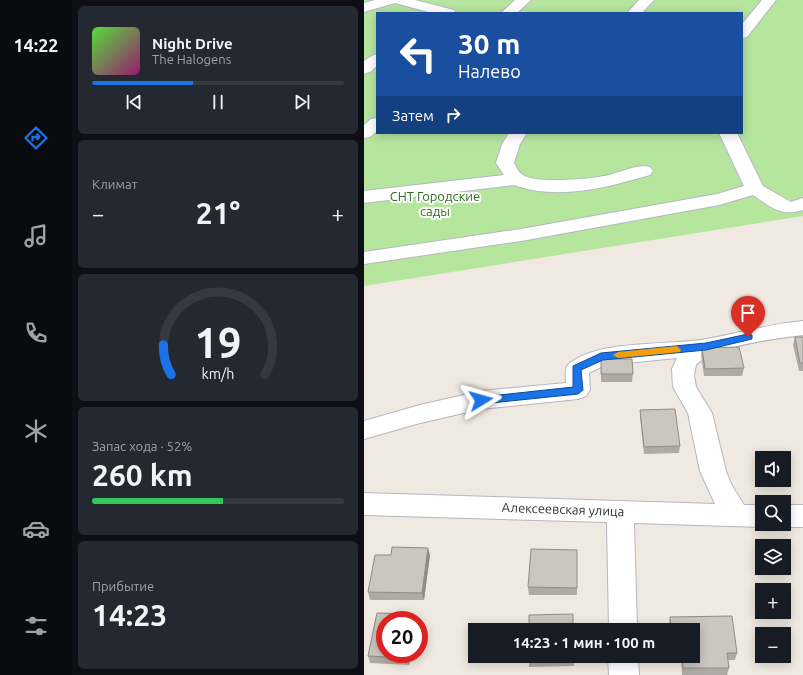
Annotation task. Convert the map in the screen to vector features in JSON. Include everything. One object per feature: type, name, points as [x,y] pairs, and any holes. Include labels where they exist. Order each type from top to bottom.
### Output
[{"type":"street","points":[[364,8],[390,0]]},
{"type":"street","points":[[399,0],[444,12],[458,0]]},
{"type":"street","points":[[509,12],[524,0]]},
{"type":"street","points":[[635,12],[647,0]]},
{"type":"street","points":[[743,33],[768,0]]},
{"type":"street","points":[[364,69],[376,60]]},
{"type":"street","points":[[364,133],[376,124]]},
{"type":"street","points":[[728,134],[755,188],[778,203],[790,208],[803,204]]},
{"type":"street","points":[[515,138],[505,163],[516,180]]},
{"type":"street","points":[[364,197],[516,180],[529,184],[558,186],[608,182],[644,171]]},
{"type":"street","points":[[364,258],[521,235],[719,199],[755,188]]},
{"type":"street","points":[[364,430],[420,414],[481,400],[578,390],[577,369],[601,357],[706,347],[777,331],[803,328]]},
{"type":"street","points":[[706,347],[692,353],[686,361],[683,382],[688,397],[700,411],[706,428],[712,464],[723,497],[750,515]]},
{"type":"street","name":"Алексеевская улица","points":[[364,504],[750,515]]},
{"type":"street","points":[[620,511],[623,623]]},
{"type":"street","points":[[791,516],[803,516]]},
{"type":"street","points":[[623,663],[624,675]]},
{"type":"green space","name":"СНТ Городские сады","points":[[364,0],[803,0],[803,216],[364,286]]},
{"type":"building","points":[[795,337],[803,337],[803,363],[800,363]]},
{"type":"building","points":[[739,347],[744,368],[705,369],[702,348]]},
{"type":"building","points":[[601,359],[632,359],[633,374],[601,374]]},
{"type":"building","points":[[675,409],[680,446],[644,447],[640,410]]},
{"type":"building","points":[[392,547],[428,548],[422,593],[368,592],[375,555],[391,555]]},
{"type":"building","points":[[531,549],[577,550],[577,588],[528,587]]},
{"type":"building","points":[[573,614],[573,623],[529,623],[529,615]]},
{"type":"building","points":[[732,616],[737,653],[727,653],[729,668],[683,668],[683,663],[700,663],[700,623],[670,623],[670,617]]},
{"type":"building","points":[[376,618],[376,656],[368,656]]},
{"type":"slow traffic","points":[[618,355],[677,350]]},
{"type":"route","points":[[481,400],[578,390],[577,369],[601,357],[706,347],[748,337]]}]
